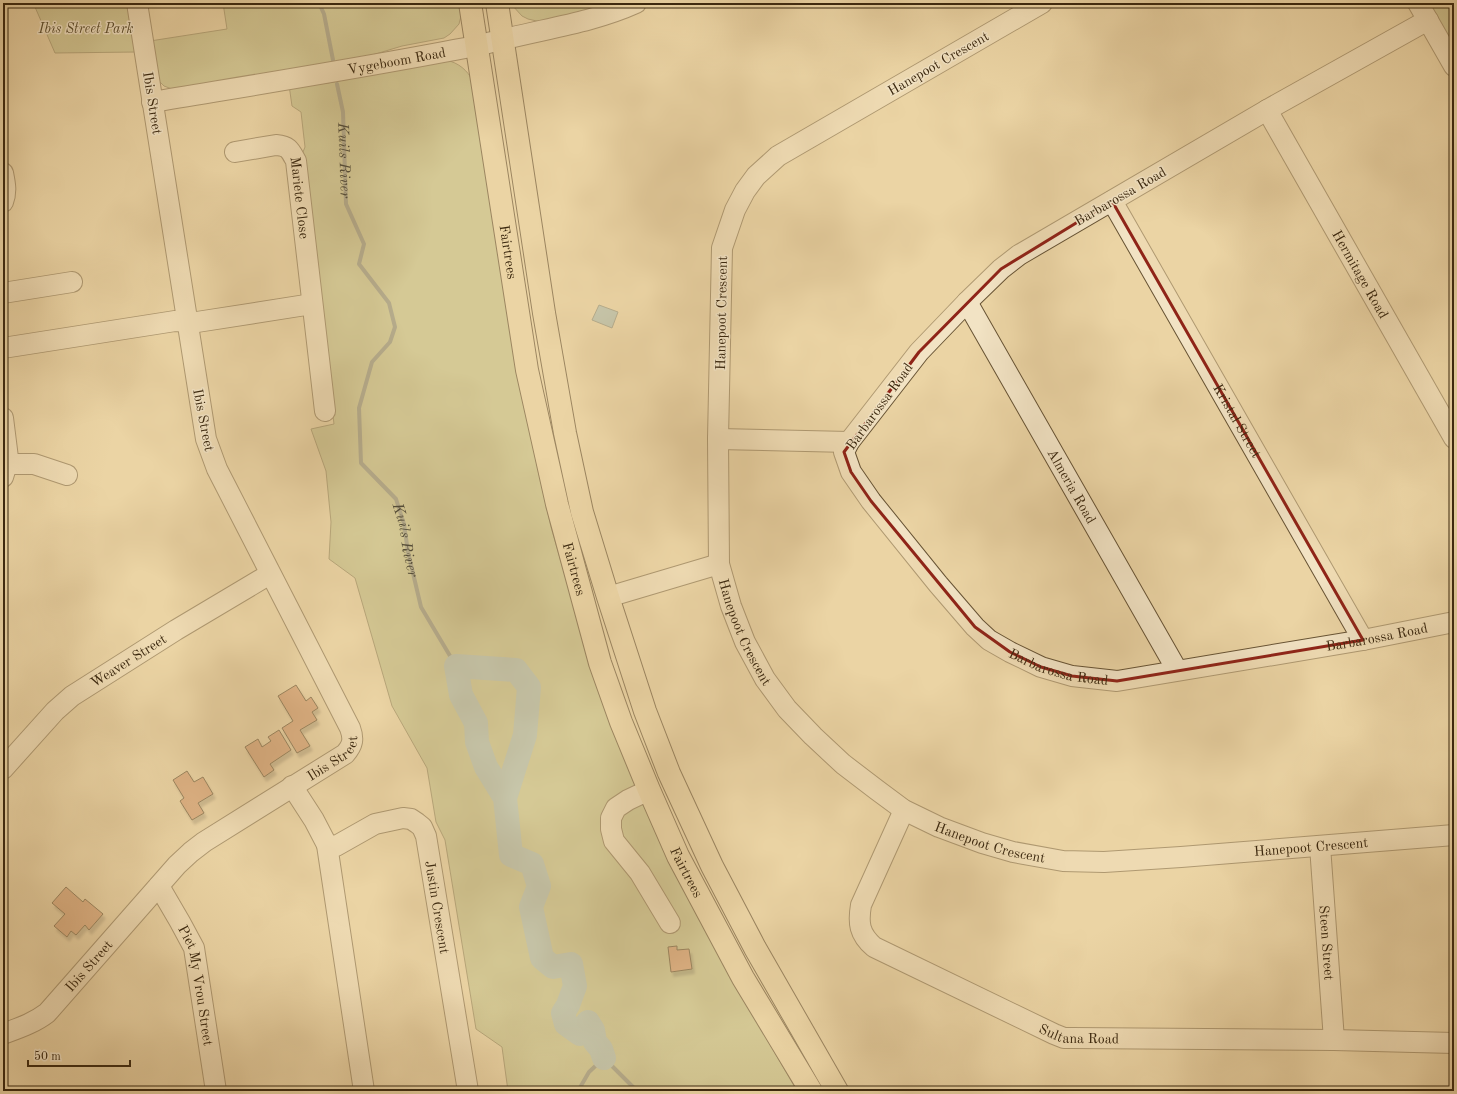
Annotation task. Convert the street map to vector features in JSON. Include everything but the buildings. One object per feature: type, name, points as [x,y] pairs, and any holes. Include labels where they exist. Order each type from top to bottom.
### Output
[{"type":"main road","name":"Fairtrees","points":[[470,3],[527,370],[557,504],[600,663],[649,790],[678,856],[743,978],[811,1091]]},
{"type":"main road","name":"Fairtrees","points":[[497,3],[544,313],[565,432],[582,512],[608,597],[645,711],[669,773],[709,859],[755,948],[837,1091]]},
{"type":"street","name":"Ibis Street","points":[[3,1034],[28,1025],[47,1013],[190,852],[292,786],[345,754],[352,744],[353,735],[211,457],[206,440],[137,3]]},
{"type":"street","name":"Vygeboom Road","points":[[152,102],[378,65],[418,56],[476,46],[602,17],[636,3]]},
{"type":"street","name":"Hanepoot Crescent","points":[[1042,3],[778,156],[756,176],[745,191],[735,210],[722,248],[718,439],[719,564],[730,606],[745,642],[765,678],[787,709],[843,764],[904,810],[939,827],[982,843],[1013,852],[1063,861],[1104,862],[1454,835]]},
{"type":"street","points":[[1418,3],[1454,66]]},
{"type":"street","name":"Barbarossa Road","points":[[1428,20],[1267,110],[1019,255],[967,302],[919,352],[849,442],[844,452],[851,472],[871,501],[975,627],[989,640],[1040,668],[1072,676],[1117,681],[1363,640],[1454,622]]},
{"type":"street","name":"Hermitage Road","points":[[1267,110],[1454,438]]},
{"type":"street","name":"Mariete Close","points":[[235,152],[276,145],[286,147],[291,151],[296,161],[324,410]]},
{"type":"street","points":[[3,173],[6,190],[3,202]]},
{"type":"street","name":"Kristal Street","points":[[1112,201],[1363,640]]},
{"type":"street","points":[[3,293],[72,282]]},
{"type":"street","name":"Almeria Road","points":[[967,302],[1177,670]]},
{"type":"street","points":[[3,348],[175,321],[197,322],[312,304]]},
{"type":"street","points":[[3,418],[7,452],[5,470],[34,464],[66,475]]},
{"type":"street","points":[[718,439],[849,442]]},
{"type":"street","points":[[608,597],[719,564]]},
{"type":"street","name":"Weaver Street","points":[[3,769],[55,710],[72,696],[176,630],[270,574]]},
{"type":"street","points":[[292,786],[314,820],[327,845],[364,1091]]},
{"type":"street","points":[[649,790],[628,800],[616,808],[611,818],[611,829],[614,840],[640,873],[670,923]]},
{"type":"street","name":"Sultana Road","points":[[904,810],[860,905],[859,917],[864,938],[874,947],[1064,1038],[1334,1040],[1454,1043]]},
{"type":"street","name":"Justin Crescent","points":[[327,845],[336,846],[375,824],[393,819],[412,819],[422,827],[426,836],[468,1091]]},
{"type":"street","name":"Steen Street","points":[[1320,846],[1334,1040]]},
{"type":"street","name":"Piet My Vrou Street","points":[[159,886],[194,948],[216,1091]]},
{"type":"highlighted area","points":[[1112,201],[1363,640],[1117,681],[1072,676],[1041,667],[1010,652],[975,627],[871,501],[851,472],[844,452],[919,352],[1001,269]]},
{"type":"green space","name":"Ibis Street Park","points":[[55,3],[129,3],[136,52],[55,53],[35,7]]},
{"type":"green space","points":[[223,3],[461,3],[462,12],[459,24],[444,38],[402,46],[369,56],[172,89],[164,86],[157,79],[150,41],[227,29]]},
{"type":"green space","points":[[509,3],[612,3],[541,22],[522,16],[512,5],[509,5]]},
{"type":"green space","points":[[1425,3],[1454,3],[1454,53]]},
{"type":"green space","points":[[446,60],[455,63],[462,68],[473,81],[528,423],[551,527],[581,631],[734,982],[797,1091],[508,1091],[502,1047],[476,1029],[445,840],[436,822],[427,768],[392,706],[355,578],[329,559],[331,522],[326,471],[311,429],[334,424],[301,157],[305,147],[301,112],[292,106],[289,85],[328,83]]},
{"type":"water","points":[[599,305],[618,312],[612,328],[592,320]]},
{"type":"waterway","name":"Kuils River","points":[[319,3],[324,14],[333,60]]},
{"type":"waterway","name":"Kuils River","points":[[337,84],[343,112],[346,204],[364,244],[359,264],[389,303],[395,327],[390,342],[372,362],[359,408],[361,463],[396,499],[404,524],[408,552],[421,607],[456,666]]},
{"type":"waterway","name":"Kuils River","points":[[505,798],[486,767],[477,742],[476,723],[461,695],[456,666],[516,670],[529,687],[525,735],[505,798],[511,855],[532,864],[539,886],[531,907],[542,958],[553,967],[571,964],[575,986],[568,1005],[563,1013],[566,1024],[580,1034],[588,1022],[593,1030],[595,1042],[601,1049],[604,1058]]},
{"type":"waterway","name":"Kuils River","points":[[578,1091],[589,1072],[604,1058],[637,1091]]}]
